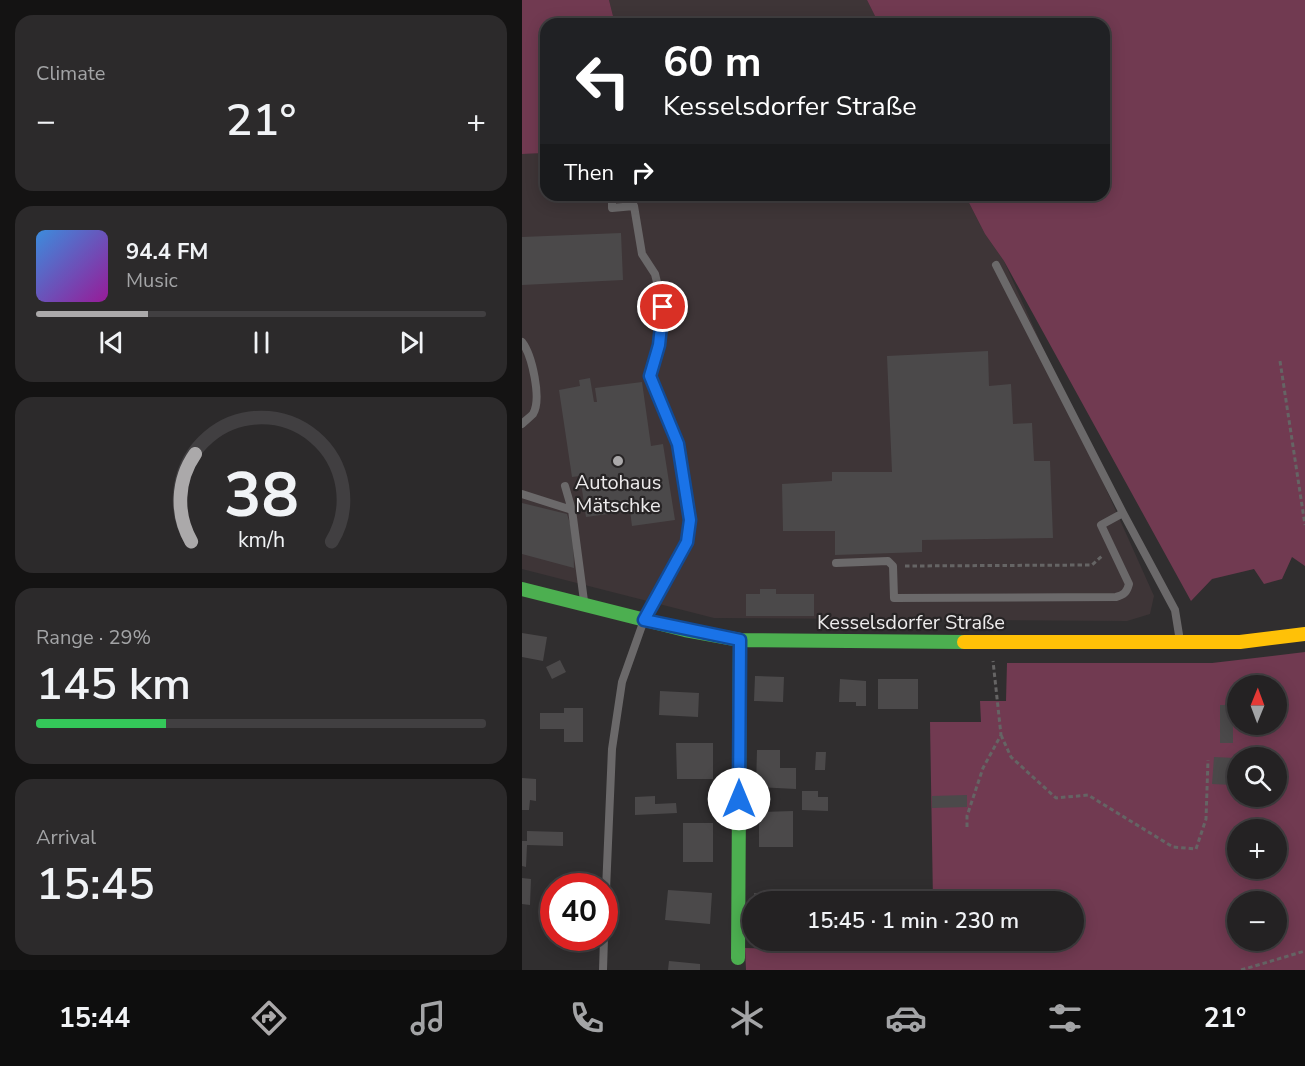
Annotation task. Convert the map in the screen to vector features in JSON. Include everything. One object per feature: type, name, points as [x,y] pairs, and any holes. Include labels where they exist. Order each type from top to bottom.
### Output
[{"type":"main road","name":"Kesselsdorfer Straße","points":[[522,589],[644,620],[740,640],[1180,643],[1240,642],[1305,634]]},
{"type":"main road","points":[[738,958],[740,640]]},
{"type":"lane","points":[[607,873],[612,749],[622,681],[644,620],[687,542],[690,520],[678,444],[650,376],[659,345],[663,307],[655,274],[642,254],[634,206],[612,208],[612,201]]},
{"type":"lane","points":[[996,265],[1175,610],[1180,643]]},
{"type":"lane","points":[[522,342],[527,348],[536,382],[536,403],[533,413],[522,424]]},
{"type":"lane","points":[[565,486],[572,510],[584,604]]},
{"type":"lane","points":[[522,494],[572,510]]},
{"type":"lane","points":[[836,563],[888,561],[893,566],[894,597],[1122,596],[1128,591],[1129,584],[1101,525],[1123,513]]},
{"type":"lane","points":[[603,970],[604,951]]},
{"type":"path","points":[[1280,362],[1305,525]]},
{"type":"path","points":[[893,566],[1092,565],[1104,555]]},
{"type":"path","points":[[990,642],[1001,735],[1011,757],[1056,798],[1088,795],[1173,847],[1196,849],[1206,819],[1208,760]]},
{"type":"path","points":[[967,827],[967,816],[983,768],[1001,735]]},
{"type":"path","points":[[1241,970],[1305,951]]},
{"type":"shaded area","points":[[522,0],[609,0],[614,18],[540,18],[540,153],[522,154]]},
{"type":"shaded area","points":[[609,0],[867,0],[876,18],[614,18]]},
{"type":"shaded area","points":[[867,0],[1305,0],[1305,566],[1292,557],[1282,579],[1264,584],[1254,569],[1212,579],[1191,601],[1004,261],[985,234],[968,201],[1110,201],[1110,18],[876,18]]},
{"type":"shaded area","points":[[540,153],[540,201],[968,201],[985,234],[1004,261],[1154,596],[1150,614],[1127,621],[714,618],[522,569],[522,154]]},
{"type":"shaded area","points":[[1305,652],[1305,970],[746,970],[745,951],[1084,951],[1084,891],[933,891],[930,722],[981,722],[980,701],[1006,701],[1007,663],[1212,663]]},
{"type":"building","points":[[621,233],[623,280],[522,285],[522,237]]},
{"type":"building","points":[[988,351],[989,386],[1011,384],[1013,424],[1032,423],[1034,461],[1050,461],[1053,538],[922,540],[922,552],[835,555],[835,531],[783,531],[782,484],[832,481],[832,472],[892,472],[887,356]]},
{"type":"building","name":"Autohaus Mätschke","points":[[590,378],[594,402],[597,402],[595,388],[642,382],[651,446],[663,444],[675,520],[632,526],[630,511],[586,517],[580,476],[572,477],[559,390],[580,386],[579,380]]},
{"type":"building","points":[[522,503],[567,514],[573,533],[574,568],[522,554]]},
{"type":"building","points":[[760,589],[776,589],[776,594],[814,594],[814,616],[746,616],[746,594],[760,594]]},
{"type":"building","points":[[522,633],[547,637],[543,661],[522,657]]},
{"type":"building","points":[[560,660],[566,672],[552,679],[546,667]]},
{"type":"building","points":[[755,676],[784,677],[783,702],[754,701]]},
{"type":"building","points":[[840,679],[866,681],[866,706],[856,706],[856,702],[839,702]]},
{"type":"building","points":[[878,679],[918,679],[918,709],[878,709]]},
{"type":"building","points":[[660,691],[699,693],[698,717],[659,715]]},
{"type":"building","points":[[1220,705],[1227,705],[1227,735],[1233,735],[1233,743],[1220,743]]},
{"type":"building","points":[[564,708],[583,708],[583,742],[564,742],[564,729],[540,729],[540,713],[564,713]]},
{"type":"building","points":[[676,743],[713,743],[713,779],[677,779]]},
{"type":"building","points":[[757,750],[780,750],[780,768],[796,768],[796,789],[756,787]]},
{"type":"building","points":[[816,752],[826,752],[825,770],[815,770]]},
{"type":"building","points":[[1214,757],[1227,758],[1227,785],[1212,784]]},
{"type":"building","points":[[522,778],[536,779],[536,801],[530,800],[529,810],[522,810]]},
{"type":"building","points":[[802,791],[818,791],[818,797],[828,797],[828,811],[802,810]]},
{"type":"building","points":[[967,795],[967,807],[932,808],[932,796]]},
{"type":"building","points":[[655,796],[655,804],[676,803],[677,813],[635,815],[635,797]]},
{"type":"building","points":[[793,811],[793,847],[759,847],[759,812]]},
{"type":"building","points":[[683,823],[713,823],[713,862],[683,862]]},
{"type":"building","points":[[527,831],[563,832],[563,846],[527,845],[526,867],[522,866],[522,841],[527,841]]},
{"type":"building","points":[[522,878],[531,879],[530,905],[522,904]]},
{"type":"building","points":[[668,890],[712,893],[710,924],[665,920]]},
{"type":"building","points":[[669,961],[700,964],[700,970],[668,970]]},
{"type":"traffic: fast","points":[[522,589],[685,630],[740,640],[964,642]]},
{"type":"traffic: fast","points":[[738,958],[740,640]]},
{"type":"traffic: slow","points":[[964,642],[1240,642],[1305,634]]},
{"type":"place","name":"Autohaus Mätschke","points":[[618,461]]},
{"type":"route","points":[[663,307],[659,345],[650,376],[678,444],[690,520],[687,542],[644,620],[740,640],[739,799]]}]
